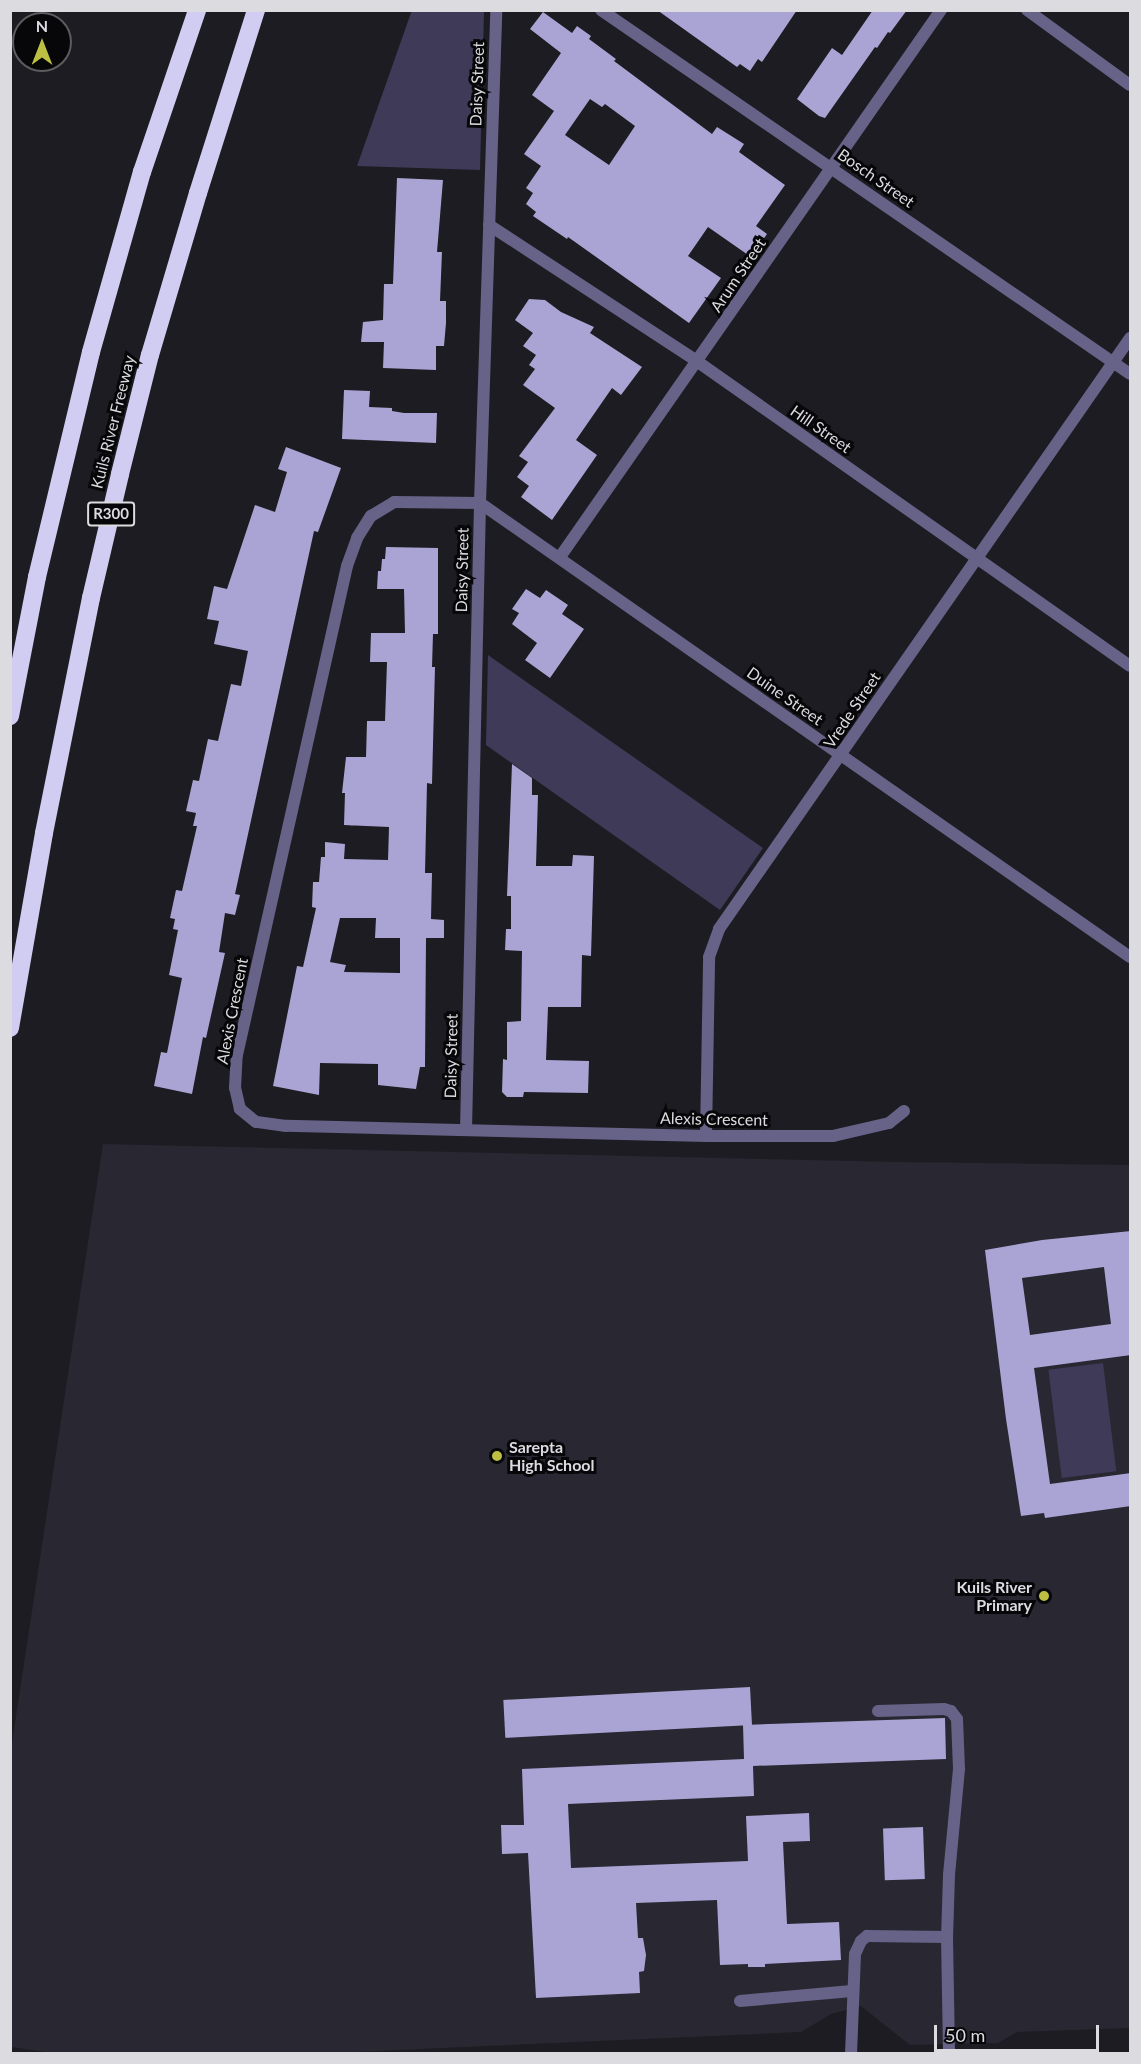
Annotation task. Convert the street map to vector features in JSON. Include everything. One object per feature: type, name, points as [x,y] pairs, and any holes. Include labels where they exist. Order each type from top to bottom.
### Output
[{"type":"highway","points":[[10,716],[37,577],[91,352],[142,172],[197,10]]},
{"type":"highway","name":"Kuils River Freeway","points":[[10,1028],[46,821],[91,598],[120,474],[150,355],[198,192],[256,10]]},
{"type":"street","name":"Daisy Street","points":[[466,1130],[480,502],[496,10]]},
{"type":"street","name":"Bosch Street","points":[[601,10],[1131,374]]},
{"type":"street","name":"Arum Street","points":[[560,556],[698,363],[941,10]]},
{"type":"street","points":[[1028,10],[1131,85]]},
{"type":"street","name":"Hill Street","points":[[489,225],[698,363],[1131,666]]},
{"type":"street","name":"Vrede Street","points":[[706,1136],[709,957],[712,942],[724,921],[1131,338]]},
{"type":"street","name":"Alexis Crescent","points":[[480,502],[394,502],[371,516],[357,538],[347,566],[237,1055],[235,1088],[240,1109],[255,1122],[286,1126],[706,1136],[833,1136],[890,1123],[904,1111]]},
{"type":"street","name":"Duine Street","points":[[480,502],[1131,957]]},
{"type":"street","points":[[878,1711],[944,1709],[951,1711],[957,1719],[959,1768],[949,1875],[947,1937],[949,2054]]},
{"type":"street","points":[[851,2054],[855,1954],[861,1941],[867,1936],[947,1937]]},
{"type":"street","points":[[741,2001],[852,1991]]},
{"type":"shaded area","points":[[412,10],[484,11],[480,170],[357,166]]},
{"type":"shaded area","points":[[488,655],[763,848],[720,910],[486,745]]},
{"type":"shaded area","name":"Sarepta High School","points":[[103,1144],[1130,1165],[1130,2028],[1017,2032],[998,2043],[910,2045],[861,2006],[831,2014],[801,2032],[309,2054],[59,2054],[11,2047],[11,1749]]},
{"type":"shaded area","points":[[1103,1363],[1116,1471],[1062,1478],[1048,1370]]},
{"type":"building","points":[[657,10],[797,10],[762,62],[758,59],[750,71],[740,64],[737,67]]},
{"type":"building","points":[[873,10],[907,10],[890,33],[888,32],[877,48],[875,47],[825,118],[819,116],[797,99],[832,48],[842,55]]},
{"type":"building","points":[[543,12],[572,33],[577,26],[591,36],[589,39],[616,59],[614,61],[712,134],[717,127],[744,144],[739,152],[785,185],[756,226],[767,234],[751,257],[708,227],[688,256],[721,278],[689,323],[568,237],[567,239],[533,216],[536,212],[526,204],[533,193],[526,188],[541,166],[524,154],[554,111],[532,95],[561,53],[530,29]],"holes":[[[590,99],[602,107],[605,104],[635,126],[609,165],[565,135]]]},
{"type":"building","points":[[397,178],[443,180],[437,252],[442,252],[440,301],[446,301],[446,323],[444,346],[436,346],[436,370],[383,368],[384,342],[361,342],[363,322],[383,320],[384,284],[393,284]]},
{"type":"building","points":[[529,299],[545,300],[561,312],[594,327],[590,333],[642,367],[621,395],[612,388],[576,440],[597,455],[552,520],[521,497],[529,486],[517,477],[528,462],[519,456],[555,408],[523,385],[535,369],[529,365],[536,355],[523,346],[533,333],[515,320]]},
{"type":"building","points":[[344,390],[370,391],[369,407],[392,408],[392,411],[404,413],[437,413],[436,443],[342,439]]},
{"type":"building","points":[[286,447],[341,468],[318,532],[314,531],[235,894],[240,895],[235,915],[225,913],[219,952],[225,953],[206,1038],[203,1037],[192,1094],[154,1086],[161,1052],[167,1053],[182,978],[169,975],[178,930],[173,929],[175,919],[170,918],[176,890],[182,891],[197,826],[193,826],[196,813],[186,811],[193,780],[199,781],[208,739],[218,741],[231,684],[241,686],[248,651],[214,644],[219,621],[207,619],[214,586],[227,589],[255,505],[275,512],[287,472],[278,469]]},
{"type":"building","points":[[386,547],[438,548],[438,634],[433,634],[432,667],[435,667],[432,784],[427,783],[425,873],[432,873],[431,919],[444,920],[444,938],[426,938],[425,1067],[420,1067],[416,1089],[378,1085],[378,1064],[320,1063],[319,1095],[273,1086],[297,966],[303,967],[316,908],[312,907],[313,882],[319,882],[321,857],[325,857],[325,842],[345,844],[344,859],[388,860],[389,827],[344,825],[345,793],[342,793],[346,757],[366,757],[367,721],[385,721],[387,662],[370,662],[371,633],[405,633],[404,589],[377,589],[378,571],[381,571],[382,559],[385,559]],"holes":[[[340,918],[376,918],[375,938],[400,938],[400,973],[344,972],[346,965],[330,962]]]},
{"type":"building","points":[[526,589],[540,598],[546,590],[568,605],[562,614],[584,629],[550,678],[525,660],[537,643],[512,624],[519,613],[512,609]]},
{"type":"building","points":[[512,764],[532,778],[532,795],[538,795],[536,866],[572,866],[573,855],[594,856],[591,956],[582,955],[581,1007],[548,1007],[546,1060],[589,1061],[588,1093],[524,1092],[523,1097],[507,1097],[502,1092],[503,1059],[507,1060],[507,1022],[521,1021],[522,951],[505,950],[506,929],[511,929],[511,896],[507,896]]},
{"type":"building","points":[[1131,1231],[1131,1355],[1034,1368],[1050,1484],[1131,1473],[1131,1506],[1045,1518],[1044,1513],[1021,1516],[1006,1419],[985,1250],[1042,1240]],"holes":[[[1104,1267],[1111,1324],[1030,1335],[1022,1278]]]},
{"type":"building","points":[[750,1687],[752,1725],[505,1738],[503,1700]]},
{"type":"building","points":[[945,1718],[946,1759],[753,1766],[754,1796],[568,1804],[571,1868],[748,1861],[746,1816],[809,1813],[810,1841],[783,1842],[787,1924],[839,1922],[841,1960],[765,1964],[765,1967],[748,1967],[748,1964],[720,1965],[717,1900],[636,1903],[638,1938],[643,1938],[646,1955],[644,1971],[639,1972],[640,1993],[536,1998],[528,1853],[502,1854],[501,1825],[524,1825],[522,1769],[744,1759],[743,1725]]},
{"type":"building","points":[[923,1827],[925,1879],[885,1880],[883,1828]]},
{"type":"place","name":"Sarepta High School","points":[[497,1456]]},
{"type":"place","name":"Kuils River Primary","points":[[1044,1596]]}]
